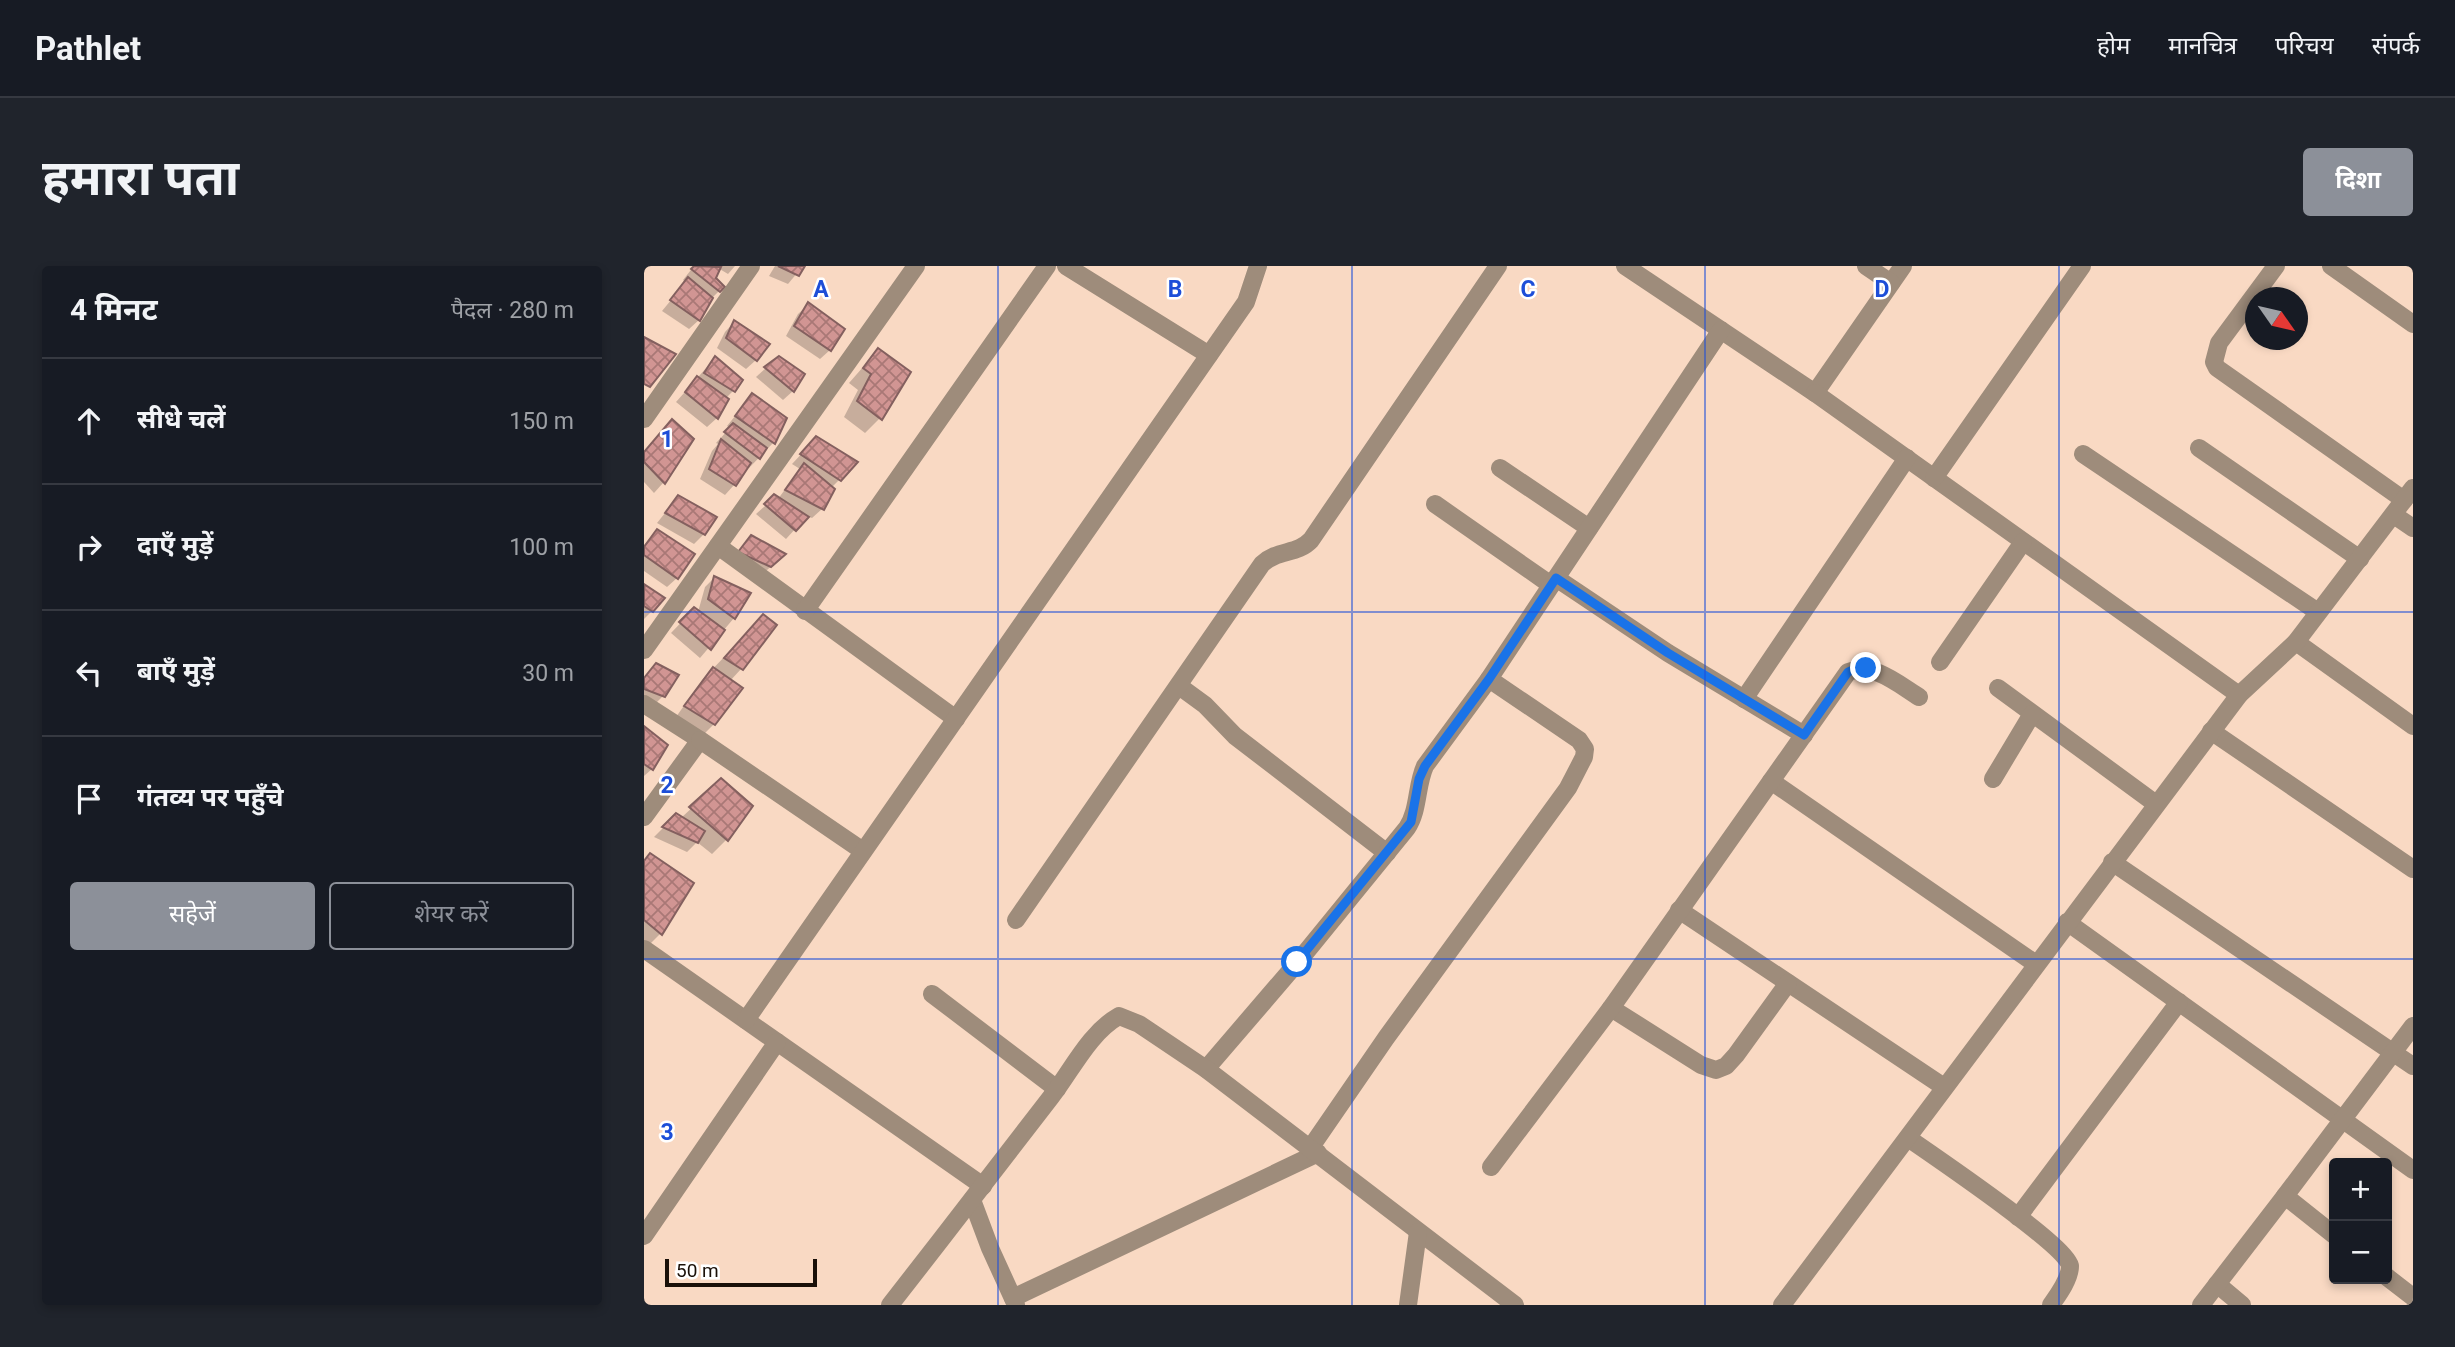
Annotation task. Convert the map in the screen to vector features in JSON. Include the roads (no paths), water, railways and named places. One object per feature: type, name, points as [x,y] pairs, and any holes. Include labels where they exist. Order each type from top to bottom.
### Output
[{"type":"street","points":[[644,419],[751,266]]},
{"type":"street","points":[[644,650],[916,266]]},
{"type":"street","points":[[805,611],[1047,266]]},
{"type":"street","points":[[1066,266],[1209,355]]},
{"type":"street","points":[[746,1020],[1246,302],[1258,266]]},
{"type":"street","points":[[1016,920],[1262,564],[1276,554],[1299,550],[1311,540],[1498,266]]},
{"type":"street","points":[[1625,266],[1815,393],[2239,695]]},
{"type":"street","points":[[1866,266],[1891,283]]},
{"type":"street","points":[[1815,393],[1903,266]]},
{"type":"street","points":[[1934,478],[2082,266]]},
{"type":"street","points":[[2276,266],[2219,343],[2214,362],[2217,368],[2404,501],[2413,528]]},
{"type":"street","points":[[2331,266],[2413,324]]},
{"type":"street","points":[[1206,1069],[1411,822],[1419,779],[1425,766],[1489,679],[1721,330]]},
{"type":"street","points":[[2199,448],[2360,558]]},
{"type":"street","points":[[2082,454],[2318,612]]},
{"type":"street","points":[[1744,699],[1907,458]]},
{"type":"street","points":[[1500,468],[1589,528]]},
{"type":"street","points":[[1782,1305],[2239,695],[2296,642],[2404,501]]},
{"type":"street","points":[[1435,504],[1668,653],[1804,735]]},
{"type":"street","points":[[1940,662],[2023,541]]},
{"type":"street","points":[[718,547],[956,719]]},
{"type":"street","points":[[2296,642],[2413,726]]},
{"type":"street","points":[[1491,1167],[1611,1008],[1848,672],[1866,668],[1919,697]]},
{"type":"street","points":[[644,949],[777,1042],[977,1193],[990,1248],[1015,1301],[1315,1150],[1386,1038],[1568,788],[1584,757],[1585,749],[1579,740],[1489,679]]},
{"type":"street","points":[[1179,686],[1205,705],[1235,736],[1387,853]]},
{"type":"street","points":[[1998,688],[2156,804]]},
{"type":"street","points":[[644,704],[863,851]]},
{"type":"street","points":[[1993,779],[2032,714]]},
{"type":"street","points":[[2211,732],[2413,869]]},
{"type":"street","points":[[644,817],[700,740]]},
{"type":"street","points":[[1771,781],[2036,964]]},
{"type":"street","points":[[2112,862],[2413,1066]]},
{"type":"street","points":[[1679,910],[1944,1087]]},
{"type":"street","points":[[2067,922],[2413,1170]]},
{"type":"street","points":[[1611,1008],[1701,1065],[1716,1070],[1726,1066],[1736,1055],[1788,983]]},
{"type":"street","points":[[932,994],[1058,1089]]},
{"type":"street","points":[[2018,1217],[2179,1002]]},
{"type":"street","points":[[890,1305],[1058,1089],[1096,1034],[1119,1016],[1139,1024],[1206,1069],[1515,1305]]},
{"type":"street","points":[[2201,1305],[2413,1026]]},
{"type":"street","points":[[644,1236],[777,1042]]},
{"type":"street","points":[[1908,1138],[2018,1217],[2068,1260],[2068,1274],[2051,1305]]},
{"type":"street","points":[[2286,1196],[2329,1231]]},
{"type":"street","points":[[1408,1305],[1418,1232]]},
{"type":"street","points":[[2392,1281],[2413,1297]]},
{"type":"street","points":[[2217,1284],[2242,1305]]}]
